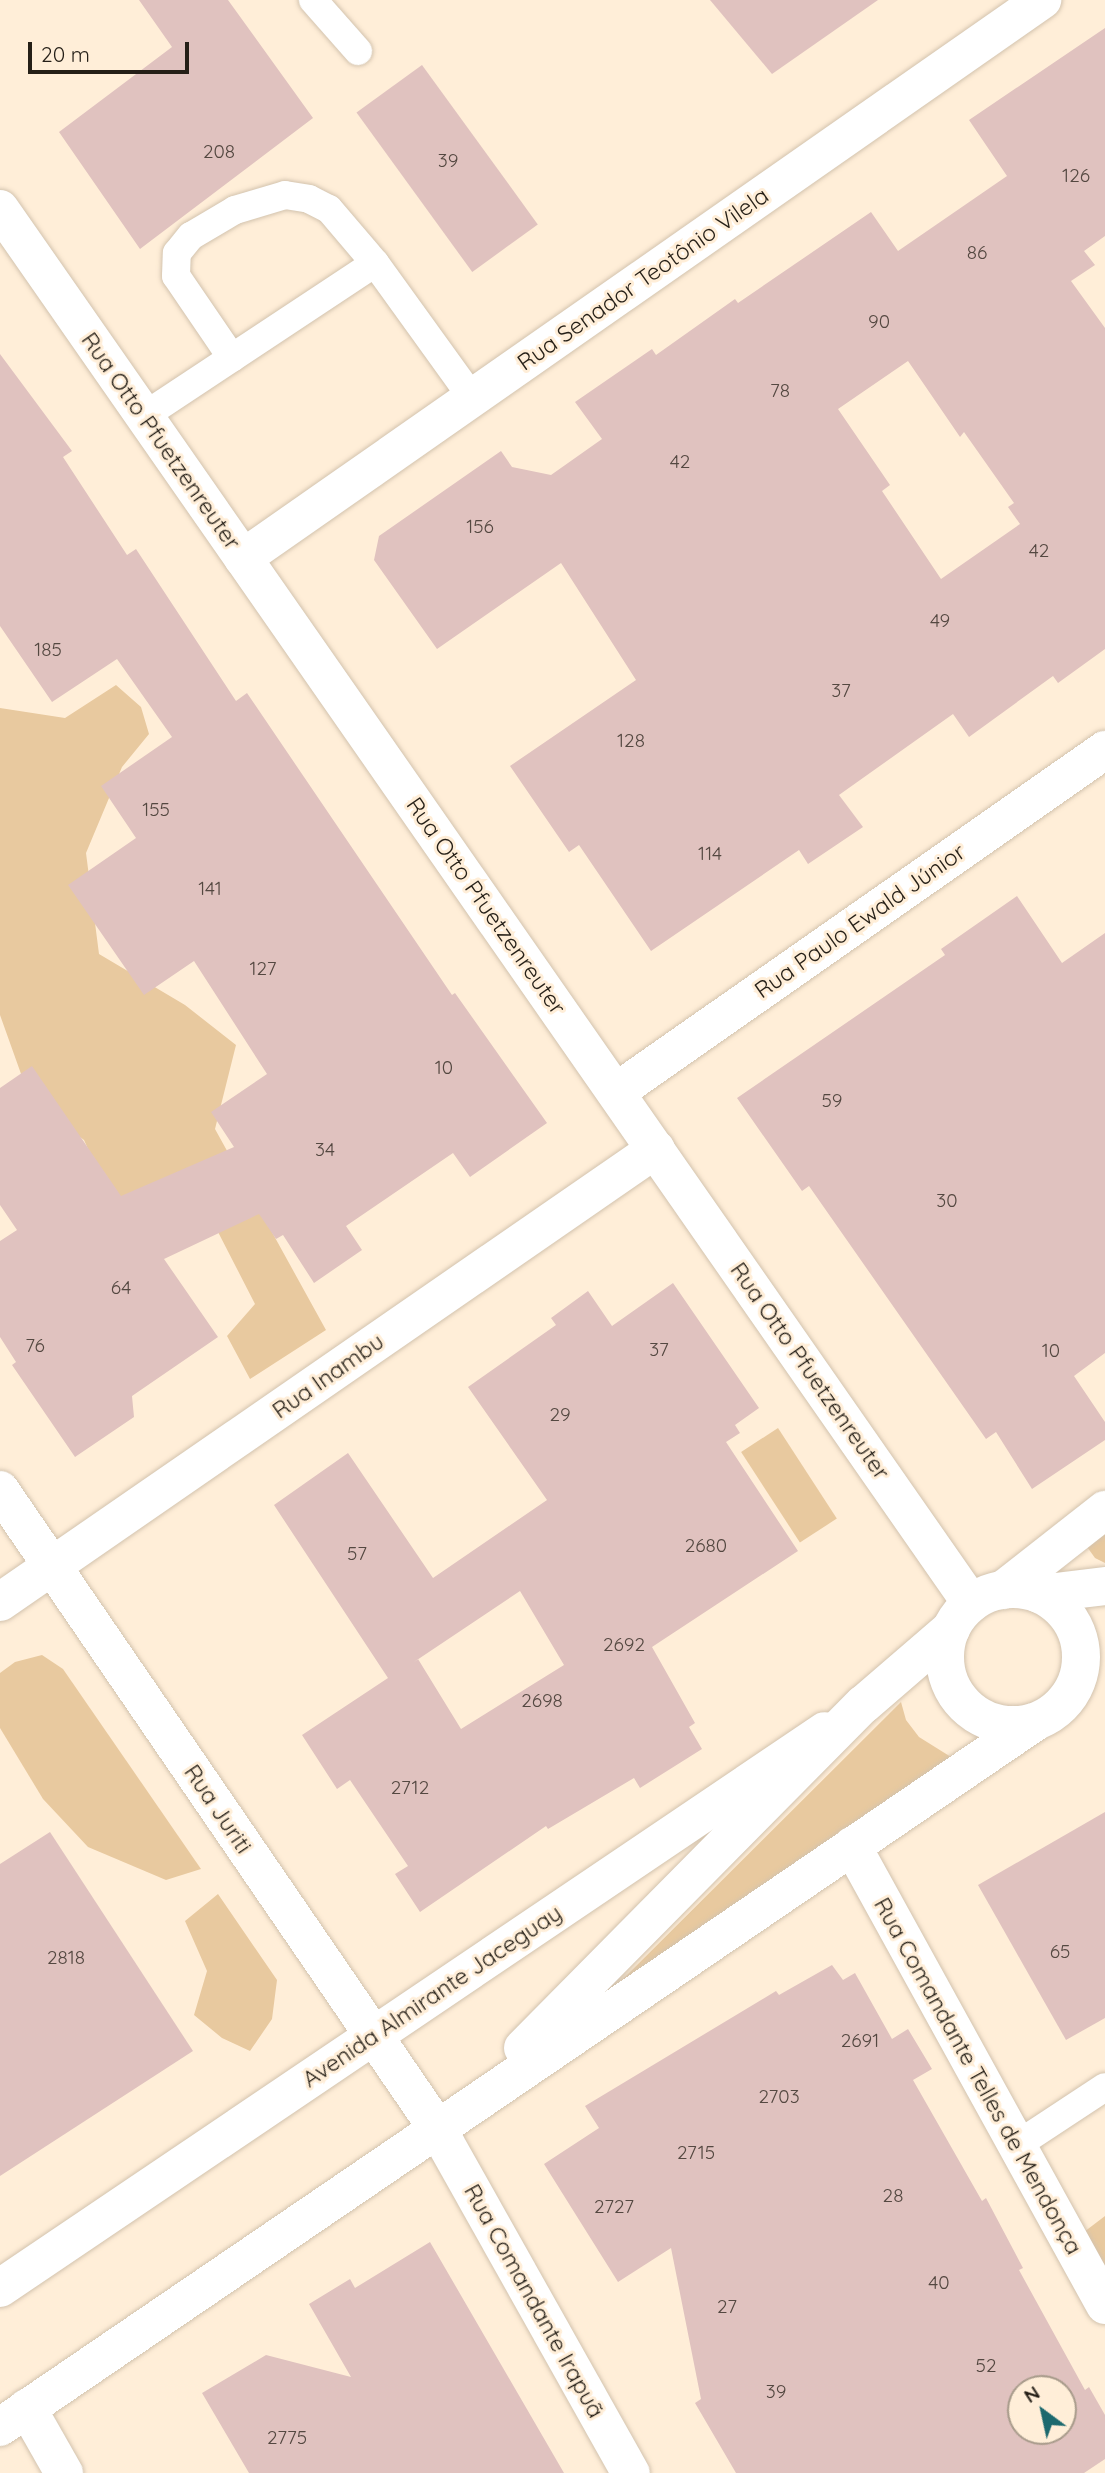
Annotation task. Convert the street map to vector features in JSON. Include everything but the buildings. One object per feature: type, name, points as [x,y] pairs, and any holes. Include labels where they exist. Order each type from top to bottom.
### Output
[{"type":"street","name":"Rua Senador Teotônio Vilela","points":[[243,558],[1042,0]]},
{"type":"street","name":"Rua Otto Pfuetzenreuter","points":[[0,209],[656,1149],[991,1604]]},
{"type":"street","name":"Rua Paulo Ewald Júnior","points":[[616,1092],[1105,750]]},
{"type":"street","name":"Rua Inambu","points":[[0,1602],[656,1149]]},
{"type":"street","name":"Rua Juriti","points":[[0,1490],[437,2128]]},
{"type":"street","name":"Avenida Almirante Jaceguay","points":[[0,2288],[864,1704],[1105,1510]]},
{"type":"street","points":[[1105,1586],[991,1604],[945,1651],[946,1673],[955,1694],[970,1711],[989,1722],[1012,1726],[1035,1722],[1052,1713],[1067,1699],[1105,1673]]},
{"type":"street","points":[[991,1604],[1064,1612],[1079,1639],[1081,1660],[1077,1681],[1067,1699]]},
{"type":"street","name":"Avenida Almirante Jaceguay","points":[[437,2128],[541,2032],[864,1704]]},
{"type":"street","name":"Avenida Almirante Jaceguay","points":[[13,2418],[1035,1722]]},
{"type":"street","name":"Rua Comandante Telles de Mendonça","points":[[852,1846],[1105,2305]]},
{"type":"street","name":"Rua Comandante Irapuã","points":[[437,2128],[631,2473]]},
{"type":"street","points":[[13,2418],[64,2473]]},
{"type":"lane","points":[[313,0],[358,51]]},
{"type":"lane","points":[[232,358],[176,276],[177,253],[191,236],[235,210],[285,195],[309,199],[330,209],[375,263],[472,398]]},
{"type":"lane","points":[[144,416],[375,263]]},
{"type":"lane","points":[[1017,2146],[1105,2087]]},
{"type":"shaded area","points":[[116,685],[141,707],[149,734],[122,767],[86,853],[99,954],[185,1005],[236,1045],[215,1129],[326,1330],[250,1379],[227,1336],[255,1304],[198,1193],[112,1202],[84,1140],[30,1099],[0,1015],[0,708],[65,718]]},
{"type":"shaded area","points":[[778,1428],[837,1519],[800,1543],[741,1452]]},
{"type":"shaded area","points":[[1105,1531],[1105,1563],[1095,1558],[1085,1544]]},
{"type":"shaded area","points":[[42,1655],[63,1669],[201,1869],[166,1880],[88,1847],[43,1799],[0,1728],[0,1673],[15,1662]]},
{"type":"shaded area","points":[[901,1702],[906,1720],[919,1737],[951,1757],[602,2000]]},
{"type":"shaded area","points":[[218,1894],[277,1980],[272,2019],[250,2051],[222,2038],[194,2015],[207,1971],[185,1921]]},
{"type":"shaded area","points":[[1105,2216],[1105,2269],[1084,2232]]}]
